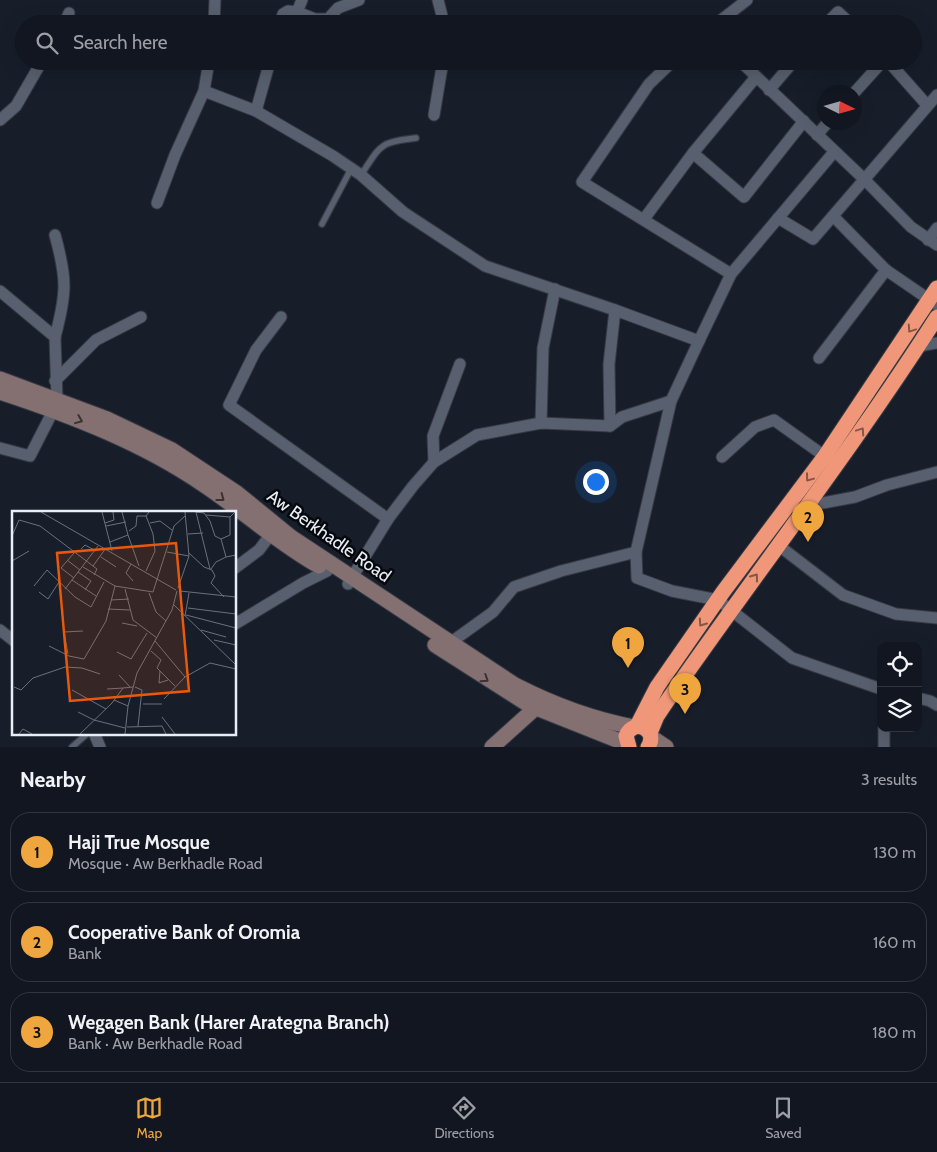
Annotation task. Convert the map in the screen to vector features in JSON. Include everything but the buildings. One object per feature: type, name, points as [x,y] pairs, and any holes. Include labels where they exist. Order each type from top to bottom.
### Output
[{"type":"highway","points":[[644,734],[657,687],[718,600],[825,456],[935,298]]},
{"type":"highway","points":[[644,734],[731,609],[837,466],[937,317]]},
{"type":"highway","points":[[628,745],[628,732],[644,734]]},
{"type":"main road","name":"Aw Berkhadle Road","points":[[0,378],[55,405],[81,421],[176,467],[294,552],[330,567]]},
{"type":"main road","name":"Aw Berkhadle Road","points":[[0,392],[55,405],[142,434],[172,450],[237,493],[330,567],[472,670],[628,745]]},
{"type":"main road","name":"Aw Berkhadle Road","points":[[350,581],[450,642],[516,685],[540,704],[644,734]]},
{"type":"main road","points":[[492,747],[540,704]]},
{"type":"main road","points":[[644,734],[666,747]]},
{"type":"street","points":[[214,15],[215,0]]},
{"type":"street","points":[[297,12],[302,0]]},
{"type":"street","points":[[332,15],[338,8],[359,0]]},
{"type":"street","points":[[438,0],[442,15]]},
{"type":"street","points":[[728,15],[747,0]]},
{"type":"street","points":[[283,15],[288,11],[304,15]]},
{"type":"street","points":[[0,120],[16,106],[37,70]]},
{"type":"street","points":[[157,203],[175,155],[204,91],[208,70]]},
{"type":"street","points":[[256,111],[267,70]]},
{"type":"street","points":[[434,115],[442,70]]},
{"type":"street","points":[[664,70],[649,84],[582,182],[644,218],[731,274]]},
{"type":"street","points":[[749,70],[864,179],[911,227],[932,243],[937,228]]},
{"type":"street","points":[[769,90],[786,70]]},
{"type":"street","points":[[861,85],[875,70]]},
{"type":"street","points":[[896,70],[927,105]]},
{"type":"street","points":[[644,218],[692,153],[756,77]]},
{"type":"street","points":[[204,91],[256,111],[351,168],[403,212],[485,266],[699,341]]},
{"type":"street","points":[[778,218],[814,239],[937,95]]},
{"type":"street","points":[[692,153],[744,196],[804,121]]},
{"type":"street","points":[[817,135],[821,130]]},
{"type":"street","points":[[834,152],[731,274],[671,401],[636,552],[637,578],[672,590],[718,600],[792,658],[877,688]]},
{"type":"street","points":[[834,217],[886,270],[935,298]]},
{"type":"street","points":[[0,448],[30,456],[55,405],[55,336],[62,310],[65,285],[64,270],[55,235]]},
{"type":"street","points":[[819,358],[886,270]]},
{"type":"street","points":[[541,423],[543,348],[555,289]]},
{"type":"street","points":[[0,291],[55,336]]},
{"type":"street","points":[[610,426],[609,364],[615,310]]},
{"type":"street","points":[[55,381],[96,340],[141,317]]},
{"type":"street","points":[[281,317],[256,350],[229,406],[388,519]]},
{"type":"street","points":[[918,346],[937,343]]},
{"type":"street","points":[[434,462],[433,436],[460,364]]},
{"type":"street","points":[[350,581],[388,519],[434,462],[477,435],[541,423],[610,426],[622,417],[671,401]]},
{"type":"street","points":[[722,457],[755,426],[774,420],[837,466]]},
{"type":"street","points":[[807,506],[855,497],[887,485],[937,472]]},
{"type":"street","points":[[236,567],[259,550],[271,534]]},
{"type":"street","points":[[778,545],[843,595],[896,614],[937,618]]},
{"type":"street","points":[[450,642],[493,612],[514,587],[561,571],[636,552]]},
{"type":"street","points":[[236,623],[330,567]]},
{"type":"street","points":[[0,630],[12,639]]},
{"type":"street","points":[[922,699],[937,705]]},
{"type":"street","points":[[884,732],[884,747]]},
{"type":"street","points":[[94,734],[100,747]]},
{"type":"lane","points":[[361,176],[380,146],[390,141],[416,138]]},
{"type":"lane","points":[[322,224],[351,168]]},
{"type":"lane","points":[[72,747],[87,734]]},
{"type":"place","name":"Cooperative Bank of Oromia","points":[[808,542]]},
{"type":"place","name":"Haji True Mosque","points":[[628,668]]},
{"type":"place","name":"Wegagen Bank (Harer Arategna Branch)","points":[[685,714]]}]
